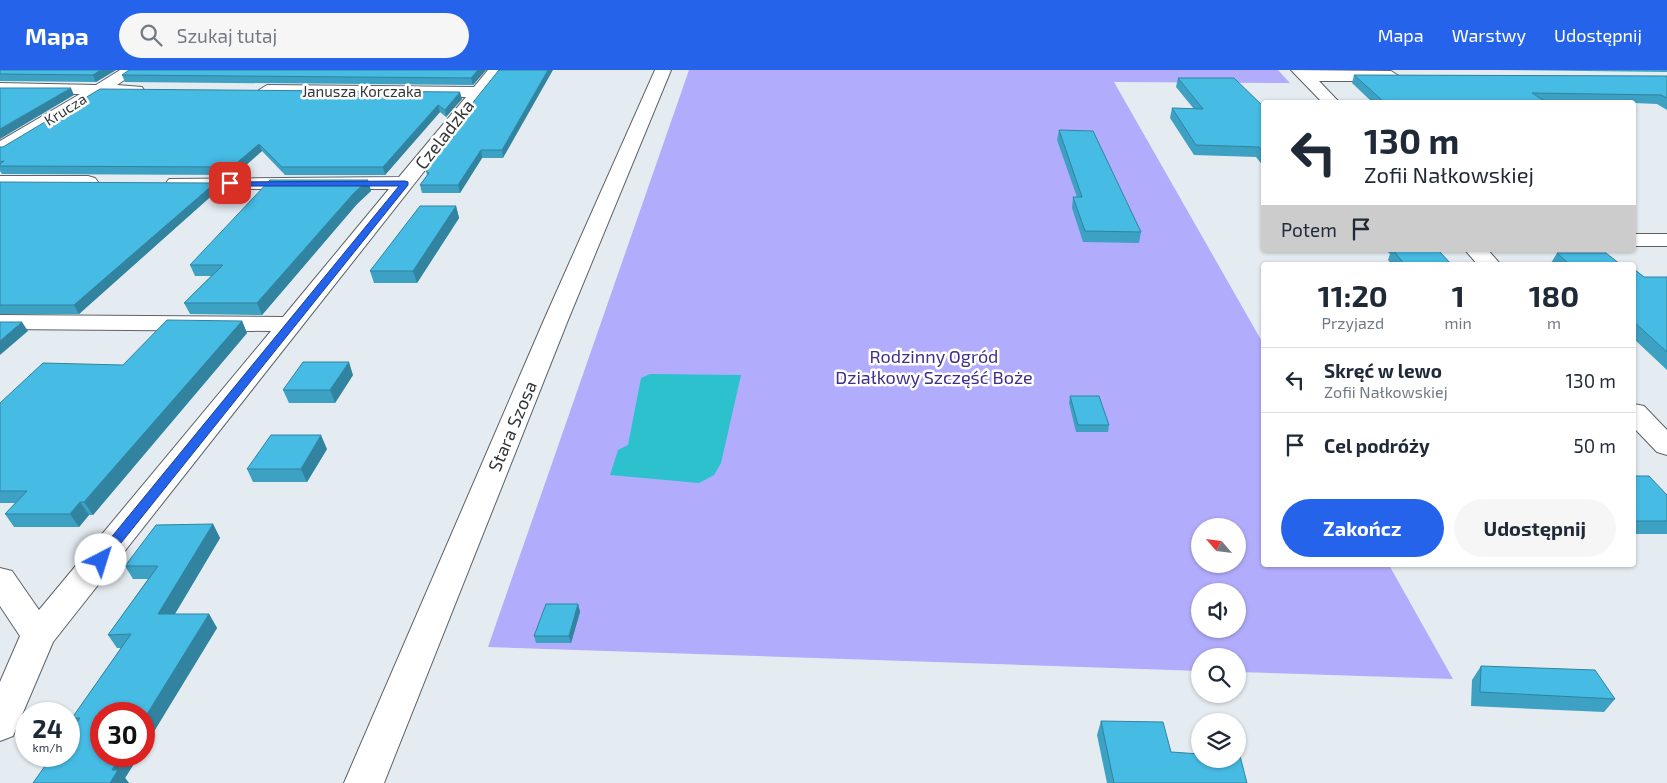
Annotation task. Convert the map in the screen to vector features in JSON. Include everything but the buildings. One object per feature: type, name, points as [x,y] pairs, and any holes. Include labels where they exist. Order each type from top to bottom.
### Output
[{"type":"street","name":"Krucza","points":[[0,149],[96,89],[131,70]]},
{"type":"street","name":"Czeladzka","points":[[0,725],[38,635],[496,70]]},
{"type":"street","name":"Stara Szosa","points":[[364,783],[556,320],[663,70]]},
{"type":"street","points":[[1302,73],[1411,76]]},
{"type":"street","points":[[1302,73],[1329,100]]},
{"type":"street","points":[[0,88],[154,90]]},
{"type":"street","name":"Janusza Korczaka","points":[[252,90],[478,92]]},
{"type":"street","points":[[0,182],[110,182]]},
{"type":"street","points":[[160,183],[405,183]]},
{"type":"street","points":[[1636,240],[1667,240]]},
{"type":"street","points":[[1478,252],[1487,262]]},
{"type":"street","points":[[0,322],[291,324]]},
{"type":"street","points":[[1636,414],[1667,446]]},
{"type":"street","points":[[0,580],[38,635]]},
{"type":"green space","name":"Rodzinny Ogród Działkowy Szczęść Boże","points":[[689,70],[1278,70],[1290,83],[1114,82],[1261,340],[1261,567],[1390,567],[1453,679],[1246,672],[1246,648],[1191,648],[1191,671],[488,647]]},
{"type":"water","points":[[650,374],[741,375],[721,463],[714,475],[699,483],[610,475],[618,450],[628,445],[641,378]]},
{"type":"route","points":[[101,560],[405,183],[230,183]]}]
